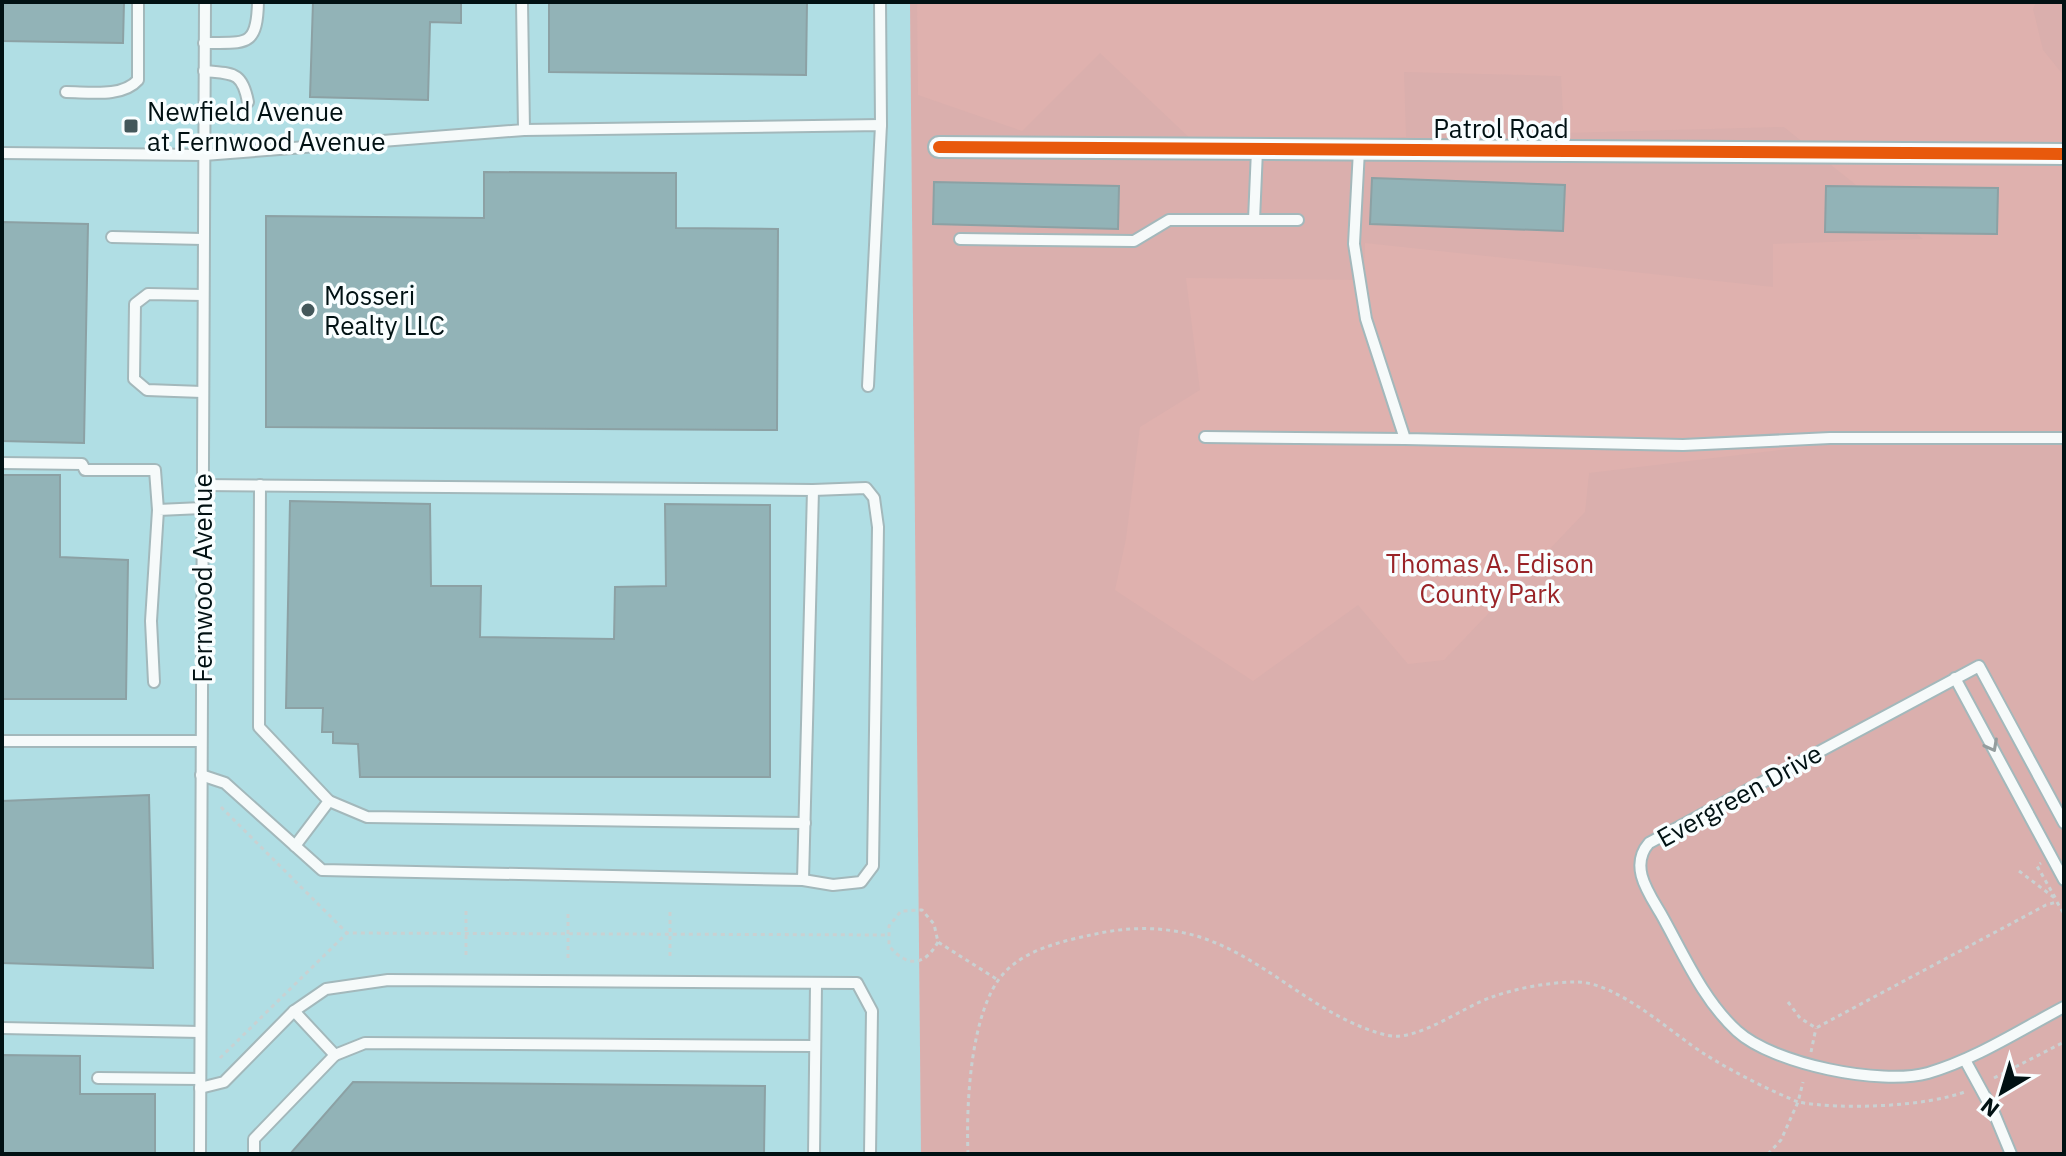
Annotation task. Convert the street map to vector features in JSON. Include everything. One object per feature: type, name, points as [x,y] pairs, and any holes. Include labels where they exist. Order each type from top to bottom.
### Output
[{"type":"street","name":"Patrol Road","points":[[939,147],[2064,154]]},
{"type":"lane","points":[[66,92],[113,92],[132,87],[138,80],[138,2]]},
{"type":"lane","name":"Fernwood Avenue","points":[[200,1154],[205,2]]},
{"type":"lane","points":[[204,43],[243,42],[251,37],[257,27],[258,2]]},
{"type":"lane","points":[[522,2],[524,130]]},
{"type":"lane","points":[[868,386],[881,125],[880,2]]},
{"type":"lane","points":[[204,71],[234,74],[244,83],[248,102]]},
{"type":"lane","points":[[2,153],[204,155],[524,130],[881,125]]},
{"type":"lane","points":[[1254,220],[1257,150]]},
{"type":"lane","points":[[1359,150],[1354,244],[1363,304],[1390,399],[1405,439]]},
{"type":"lane","points":[[960,239],[1134,241],[1169,220],[1298,220]]},
{"type":"lane","points":[[112,237],[203,239]]},
{"type":"lane","points":[[202,392],[147,390],[134,379],[135,304],[148,294],[203,295]]},
{"type":"lane","points":[[1205,437],[1683,445],[1830,438],[2064,438]]},
{"type":"lane","points":[[2,463],[82,464],[85,470],[155,470],[158,510],[151,621],[154,682]]},
{"type":"lane","points":[[201,775],[225,783],[322,870],[803,880],[833,885],[861,882],[873,866],[878,527],[874,498],[866,488],[202,485]]},
{"type":"lane","points":[[260,485],[259,727],[329,801],[367,817],[805,823]]},
{"type":"lane","points":[[803,880],[813,490]]},
{"type":"lane","points":[[158,510],[202,508]]},
{"type":"lane","name":"Evergreen Drive","points":[[1965,1060],[1924,1074],[1859,1074],[1815,1068],[1771,1051],[1738,1032],[1702,985],[1644,885],[1639,864],[1643,850],[1649,843],[1979,666],[2064,823]]},
{"type":"lane","points":[[1955,678],[2064,880]]},
{"type":"lane","points":[[2,741],[201,741]]},
{"type":"lane","points":[[295,846],[329,801]]},
{"type":"lane","points":[[98,1078],[224,1082],[294,1011],[326,989],[388,980],[857,983],[872,1011],[870,1154]]},
{"type":"lane","points":[[814,1154],[816,984]]},
{"type":"lane","points":[[2011,1154],[1994,1113],[1965,1060],[2064,1007]]},
{"type":"lane","points":[[294,1011],[335,1055]]},
{"type":"lane","points":[[2,1028],[200,1032]]},
{"type":"lane","points":[[254,1154],[254,1139],[335,1055],[365,1043],[815,1046]]},
{"type":"path","points":[[221,807],[347,933]]},
{"type":"path","points":[[2037,866],[2064,914]]},
{"type":"path","points":[[2019,871],[2056,900]]},
{"type":"path","points":[[1810,1055],[1816,1028],[2056,900]]},
{"type":"path","points":[[922,910],[937,931],[938,942],[927,958],[916,962],[906,961],[889,946],[888,935],[893,918],[901,911],[922,910]]},
{"type":"path","points":[[466,911],[466,957]]},
{"type":"path","points":[[568,911],[568,958]]},
{"type":"path","points":[[670,912],[670,957]]},
{"type":"path","points":[[968,1154],[969,1080],[984,1013],[998,980],[1020,960],[1065,942],[1106,931],[1162,929],[1214,942],[1242,954],[1317,1003],[1387,1036],[1403,1036],[1495,996],[1576,982],[1596,985],[1620,997],[1708,1056],[1798,1102],[1821,1106],[1945,1100],[1968,1091]]},
{"type":"path","points":[[220,1058],[347,933],[888,935]]},
{"type":"path","points":[[938,942],[998,980]]},
{"type":"path","points":[[1788,1002],[1800,1018],[1816,1028]]},
{"type":"path","points":[[1994,1078],[2064,1042]]},
{"type":"path","points":[[1768,1154],[1781,1140],[1798,1102],[1803,1082]]},
{"type":"shaded area","points":[[2,2],[910,2],[921,1154],[2,1154]]},
{"type":"green space","name":"Thomas A. Edison County Park","points":[[910,2],[2064,2],[2064,1154],[921,1154]]},
{"type":"green space","points":[[917,2],[2036,2],[2033,9],[2043,50],[2064,76],[2064,444],[1846,442],[1589,473],[1585,512],[1444,660],[1408,664],[1358,605],[1253,681],[1115,590],[1126,539],[1140,427],[1200,390],[1186,278],[1364,280],[1365,243],[1773,287],[1773,244],[1923,239],[1784,127],[1564,133],[1561,76],[1404,72],[1406,137],[1194,142],[1100,53],[1022,131],[918,95]]},
{"type":"building","points":[[2,2],[124,2],[123,43],[2,41]]},
{"type":"building","points":[[313,2],[461,2],[461,23],[430,22],[428,100],[310,97]]},
{"type":"building","points":[[549,2],[807,2],[806,75],[549,72]]},
{"type":"building","points":[[484,172],[676,173],[676,228],[778,229],[777,430],[266,427],[266,216],[484,218]]},
{"type":"building","points":[[1372,178],[1565,185],[1563,231],[1370,224]]},
{"type":"building","points":[[934,182],[1119,186],[1118,229],[933,224]]},
{"type":"building","points":[[1826,186],[1998,188],[1997,234],[1825,232]]},
{"type":"building","points":[[2,222],[88,224],[84,443],[2,441]]},
{"type":"building","points":[[2,475],[60,475],[60,557],[128,560],[126,699],[2,699]]},
{"type":"building","points":[[290,501],[430,504],[431,586],[481,586],[480,637],[614,639],[615,587],[666,586],[665,504],[770,505],[770,777],[360,777],[358,744],[333,743],[333,732],[322,732],[323,708],[286,708]]},
{"type":"building","points":[[149,795],[153,968],[2,963],[2,801]]},
{"type":"building","points":[[2,1055],[80,1056],[80,1094],[155,1094],[155,1154],[2,1154]]},
{"type":"building","points":[[353,1082],[765,1086],[764,1154],[290,1154]]},
{"type":"cycle path","points":[[939,147],[2064,154]]},
{"type":"place","name":"Newfield Avenue at Fernwood Avenue","points":[[131,126]]},
{"type":"place","name":"Mosseri Realty LLC","points":[[308,310]]}]
